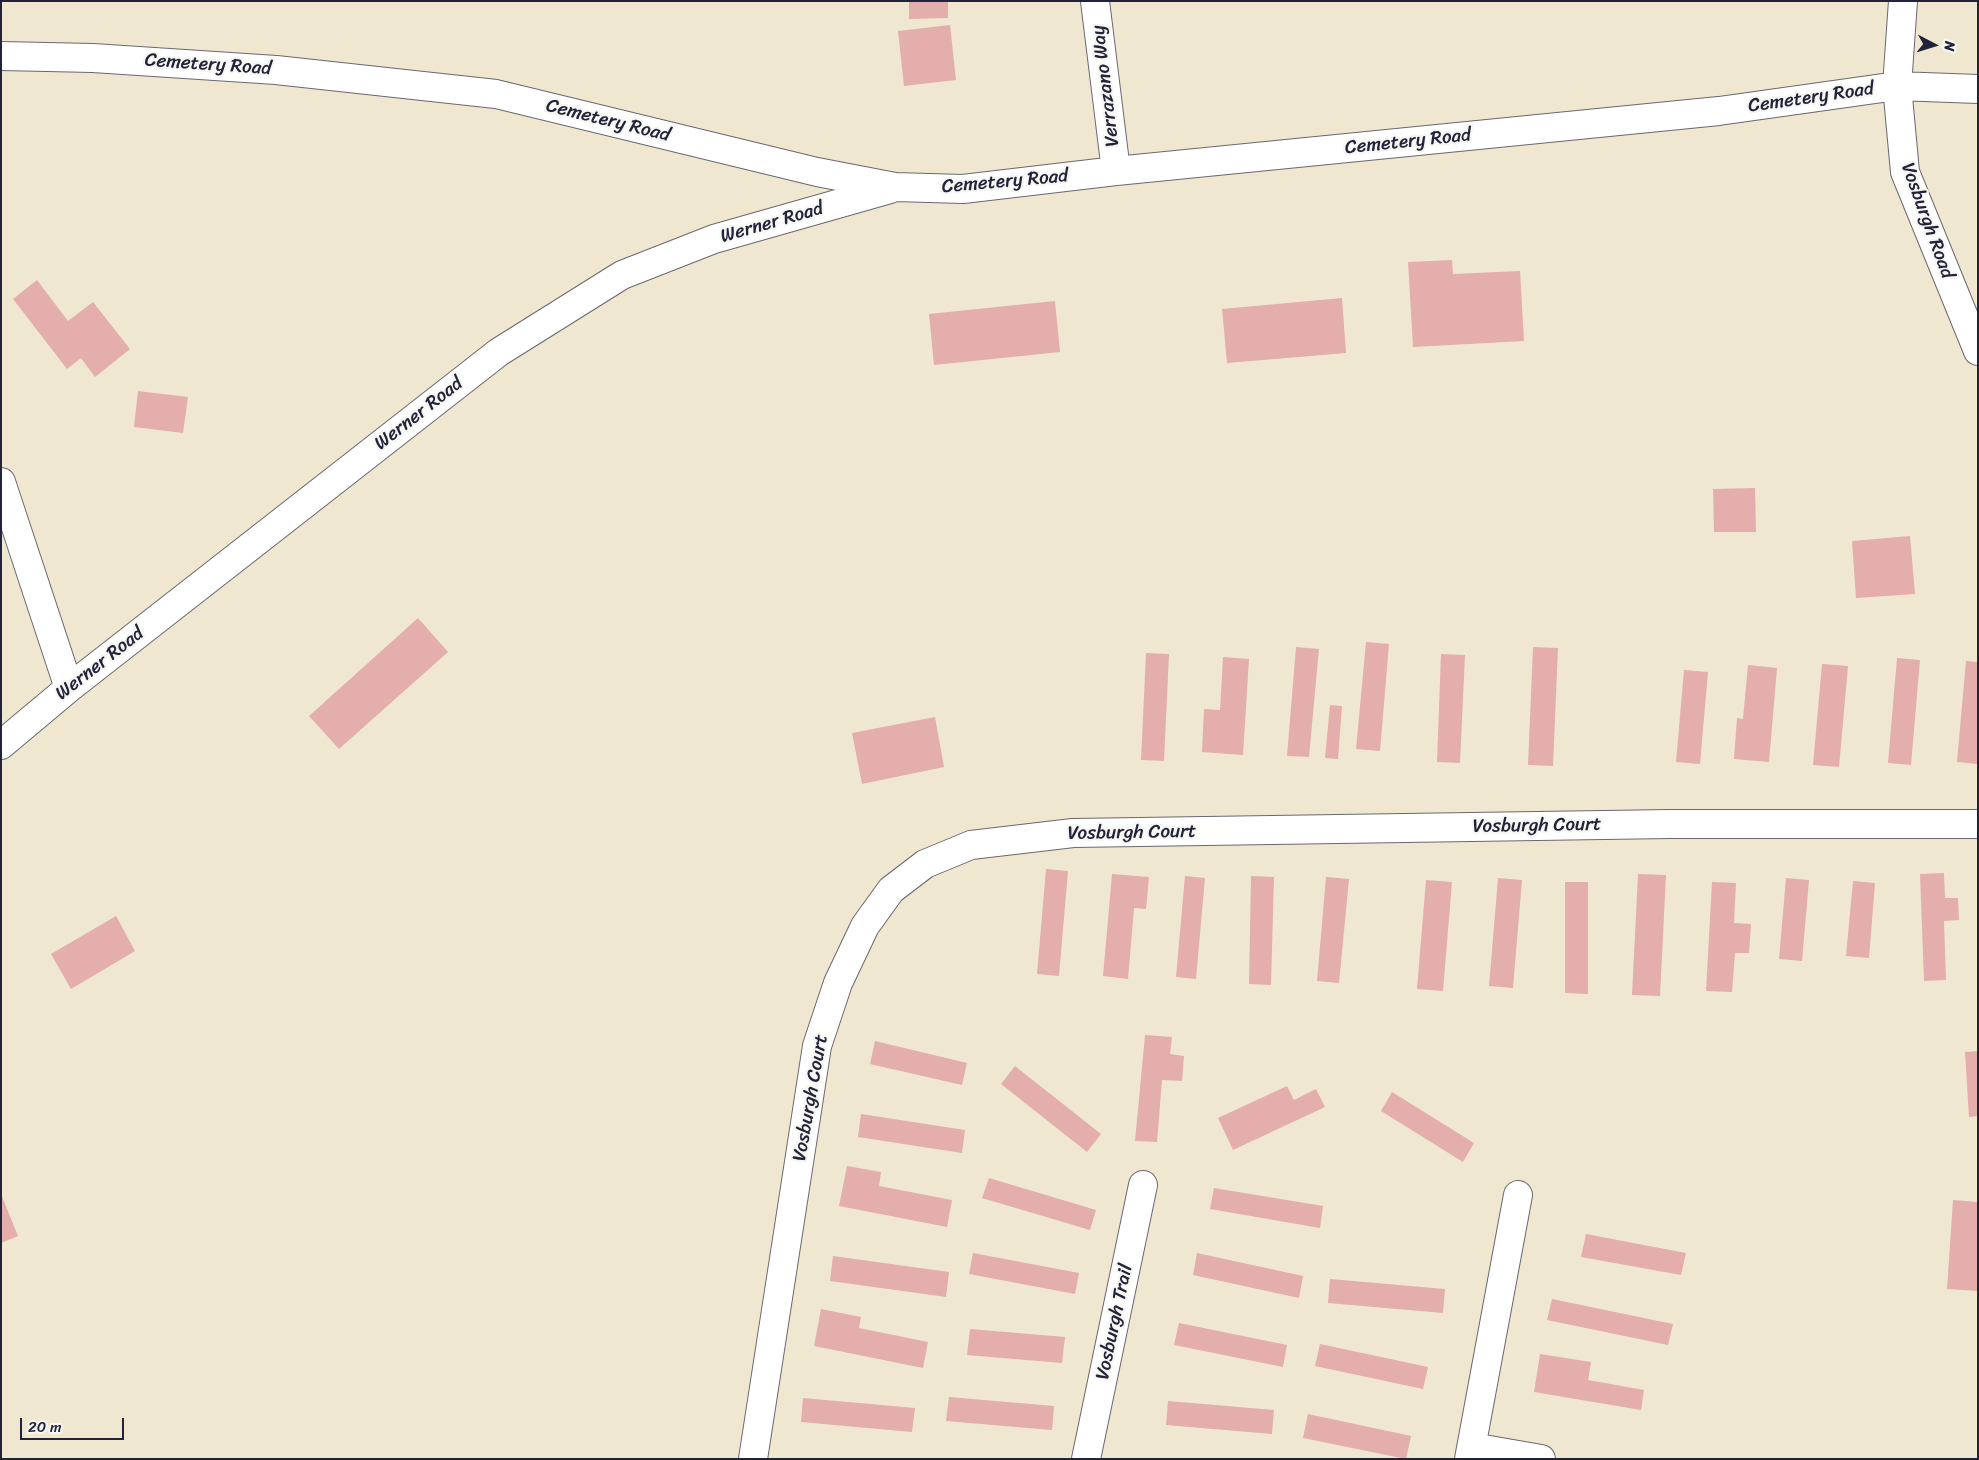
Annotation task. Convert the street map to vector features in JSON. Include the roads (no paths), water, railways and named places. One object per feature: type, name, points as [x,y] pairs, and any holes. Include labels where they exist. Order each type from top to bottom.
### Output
[{"type":"street","name":"Verrazano Way","points":[[1096,1],[1116,170]]},
{"type":"street","name":"Vosburgh Road","points":[[1903,1],[1897,86],[1905,172],[1978,351]]},
{"type":"street","name":"Cemetery Road","points":[[1,56],[93,58],[276,70],[496,94],[816,172],[895,188],[962,189],[1116,170],[1720,111],[1897,86],[1978,88]]},
{"type":"street","name":"Werner Road","points":[[1,745],[70,688],[499,352],[622,276],[714,239],[895,188]]},
{"type":"street","points":[[1,482],[70,688]]},
{"type":"street","name":"Vosburgh Court","points":[[753,1459],[817,1046],[838,983],[865,926],[891,890],[925,864],[971,845],[1073,833],[1670,824],[1978,824]]},
{"type":"street","name":"Vosburgh Trail","points":[[1086,1459],[1143,1185]]},
{"type":"street","points":[[1518,1195],[1470,1453],[1541,1459]]}]
